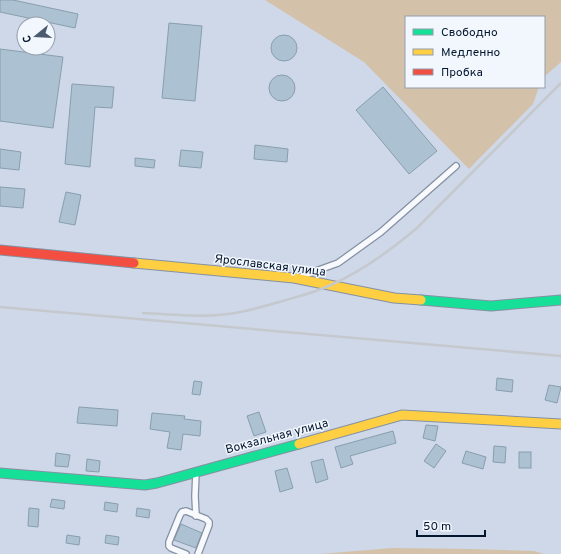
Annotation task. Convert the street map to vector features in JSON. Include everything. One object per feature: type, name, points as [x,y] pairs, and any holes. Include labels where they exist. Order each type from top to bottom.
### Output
[{"type":"street","name":"Ярославская улица","points":[[0,250],[294,278],[394,298],[491,306],[561,300]]},
{"type":"street","name":"Вокзальная улица","points":[[0,473],[145,485],[402,415],[561,424]]},
{"type":"lane","points":[[294,278],[338,263],[381,232],[456,166]]},
{"type":"lane","points":[[196,472],[196,516]]},
{"type":"lane","points":[[186,554],[169,546],[169,542],[180,515],[182,512],[186,511],[206,520],[209,525],[198,554]]},
{"type":"shaded area","points":[[265,0],[561,0],[561,62],[545,76],[545,16],[405,16],[405,88],[539,88],[533,104],[469,169],[364,62]]},
{"type":"shaded area","points":[[392,548],[534,551],[544,554],[320,554]]},
{"type":"building","points":[[0,0],[13,0],[78,14],[75,28],[56,24],[56,16],[19,16],[0,12]]},
{"type":"building","points":[[169,23],[202,26],[195,101],[162,98]]},
{"type":"building","points":[[284,35],[293,39],[297,48],[293,57],[284,61],[275,57],[271,48],[275,39]]},
{"type":"building","points":[[0,49],[16,51],[16,56],[63,57],[53,128],[0,121]]},
{"type":"building","points":[[282,75],[291,79],[295,88],[291,97],[282,101],[273,97],[269,88],[273,79]]},
{"type":"building","points":[[72,84],[114,87],[112,108],[95,107],[90,167],[65,164]]},
{"type":"building","points":[[383,87],[437,151],[409,174],[356,110]]},
{"type":"building","points":[[255,145],[288,149],[287,162],[254,159]]},
{"type":"building","points":[[0,149],[21,152],[19,170],[0,168]]},
{"type":"building","points":[[181,150],[203,152],[201,168],[179,166]]},
{"type":"building","points":[[135,158],[155,160],[154,168],[135,166]]},
{"type":"building","points":[[0,187],[25,189],[23,208],[0,206]]},
{"type":"building","points":[[66,192],[81,195],[75,225],[59,222]]},
{"type":"building","points":[[497,378],[513,380],[512,392],[496,390]]},
{"type":"building","points":[[194,381],[202,382],[200,395],[192,394]]},
{"type":"building","points":[[549,385],[561,387],[557,403],[545,400]]},
{"type":"building","points":[[79,407],[118,410],[117,426],[77,423]]},
{"type":"building","points":[[259,412],[266,432],[254,436],[247,416]]},
{"type":"building","points":[[152,413],[185,416],[184,419],[201,421],[200,436],[183,434],[181,450],[167,448],[170,432],[150,429]]},
{"type":"building","points":[[426,425],[438,426],[435,441],[423,438]]},
{"type":"building","points":[[393,431],[396,443],[350,456],[353,464],[341,468],[335,447]]},
{"type":"building","points":[[436,444],[446,451],[434,468],[424,461]]},
{"type":"building","points":[[494,446],[506,447],[505,463],[493,462]]},
{"type":"building","points":[[466,451],[486,457],[483,469],[462,463]]},
{"type":"building","points":[[519,452],[531,452],[531,468],[519,468]]},
{"type":"building","points":[[56,453],[70,455],[68,467],[55,466]]},
{"type":"building","points":[[87,459],[100,461],[99,472],[86,471]]},
{"type":"building","points":[[323,459],[328,479],[316,483],[311,462]]},
{"type":"building","points":[[287,468],[293,488],[280,492],[275,471]]},
{"type":"building","points":[[52,499],[65,501],[64,509],[50,507]]},
{"type":"building","points":[[105,502],[118,504],[117,512],[104,510]]},
{"type":"building","points":[[29,508],[39,509],[38,527],[28,526]]},
{"type":"building","points":[[137,508],[150,510],[149,518],[136,516]]},
{"type":"building","points":[[181,524],[202,533],[196,548],[174,540]]},
{"type":"building","points":[[67,535],[80,537],[79,545],[66,543]]},
{"type":"building","points":[[106,535],[119,537],[118,545],[105,543]]},
{"type":"railway","points":[[143,313],[207,316],[241,312],[312,293],[365,267],[387,252],[417,228],[561,83]]},
{"type":"railway","points":[[0,307],[561,356]]},
{"type":"traffic: fast","points":[[421,300],[491,306],[561,300]]},
{"type":"traffic: fast","points":[[0,473],[145,485],[299,444]]},
{"type":"traffic: slow","points":[[134,263],[294,278],[394,298],[421,300]]},
{"type":"traffic: slow","points":[[299,444],[402,415],[561,424]]},
{"type":"traffic: jam","points":[[0,250],[134,263]]}]
